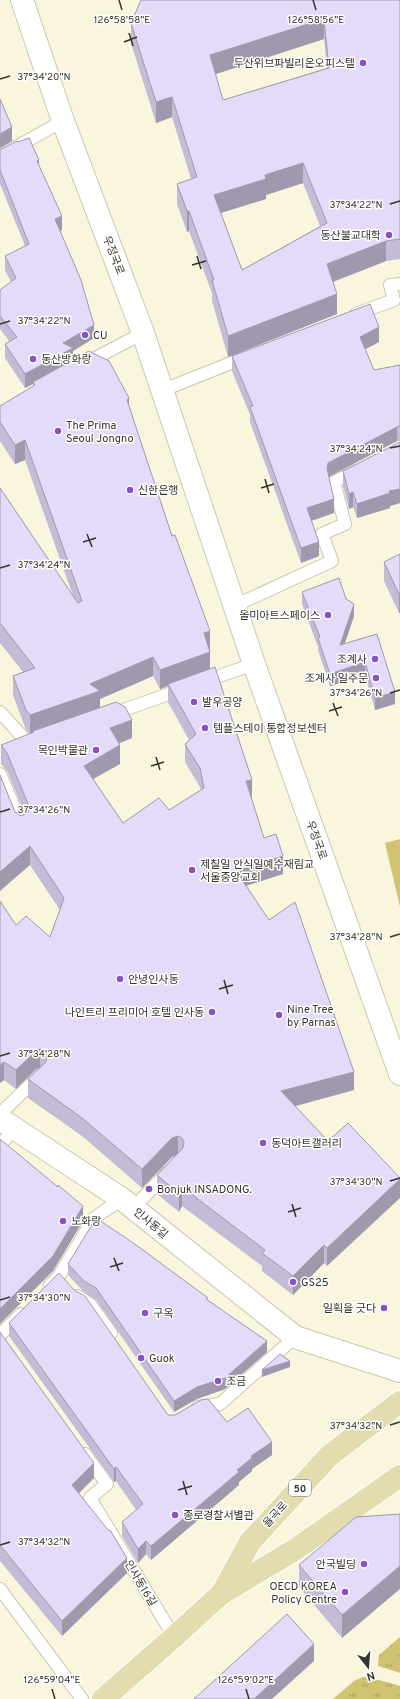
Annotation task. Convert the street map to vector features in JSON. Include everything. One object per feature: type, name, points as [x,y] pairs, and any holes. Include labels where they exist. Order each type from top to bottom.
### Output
[{"type":"main road","name":"우정국로","points":[[22,0],[63,121],[143,333],[254,664],[400,1074]]},
{"type":"main road","name":"인사동길","points":[[5,1120],[127,1203],[295,1337],[400,1371]]},
{"type":"main road","name":"율곡로","points":[[221,1594],[250,1542],[325,1460],[400,1402]]},
{"type":"main road","name":"율곡로","points":[[102,1699],[221,1594],[296,1549],[338,1518],[400,1476]]},
{"type":"main road","points":[[338,1518],[377,1519]]},
{"type":"lane","points":[[0,156],[63,121]]},
{"type":"lane","points":[[349,317],[394,300],[390,285],[400,284]]},
{"type":"lane","points":[[75,369],[143,333]]},
{"type":"lane","points":[[163,390],[260,352]]},
{"type":"lane","points":[[234,606],[332,561],[322,534],[345,524],[334,482],[367,465]]},
{"type":"lane","points":[[104,717],[254,664]]},
{"type":"lane","points":[[0,712],[32,742],[14,746]]},
{"type":"lane","points":[[0,774],[22,827]]},
{"type":"lane","points":[[0,1145],[5,1120],[41,1075]]},
{"type":"lane","points":[[43,1292],[59,1276],[94,1218],[127,1203],[177,1162]]},
{"type":"lane","points":[[59,1276],[79,1298],[90,1304],[116,1341]]},
{"type":"lane","points":[[2,1338],[27,1308]]},
{"type":"lane","points":[[185,1414],[199,1406],[220,1404],[295,1337]]},
{"type":"lane","name":"인사동16길","points":[[79,1445],[107,1484],[90,1498],[174,1637]]},
{"type":"lane","points":[[0,1589],[82,1699]]},
{"type":"green space","points":[[400,839],[400,907],[385,843]]},
{"type":"green space","points":[[400,1637],[400,1673],[378,1666],[379,1655]]},
{"type":"green space","points":[[363,1677],[400,1686],[400,1699],[333,1699],[354,1681]]},
{"type":"building","points":[[141,0],[400,0],[400,239],[386,241],[327,264],[337,294],[228,336],[212,280],[214,280],[189,211],[187,211],[177,184],[197,177],[172,97],[156,102],[131,23]],"holes":[[[324,19],[329,68],[223,100],[210,55]],[[303,163],[327,223],[242,270],[214,195],[266,179],[265,175]]]},
{"type":"building","points":[[0,99],[12,127],[0,134]]},
{"type":"building","points":[[29,138],[39,160],[37,161],[62,216],[55,219],[81,280],[94,325],[63,343],[73,348],[25,374],[5,344],[17,337],[0,316],[0,290],[16,278],[5,256],[29,244],[0,170],[0,150],[17,141],[18,142]]},
{"type":"building","points":[[370,304],[379,327],[360,337],[374,370],[400,365],[400,426],[328,463],[327,469],[334,499],[307,508],[319,542],[301,548],[250,407],[253,406],[232,356]]},
{"type":"building","points":[[89,351],[109,361],[129,398],[127,400],[172,536],[175,535],[210,631],[204,633],[210,652],[160,670],[153,657],[90,684],[100,691],[30,715],[26,710],[13,676],[35,668],[0,623],[0,488],[78,603],[82,601],[25,440],[15,445],[0,422],[0,406],[35,385],[33,382]]},
{"type":"building","points":[[400,442],[400,489],[389,491],[390,493],[357,504],[353,492],[349,494],[343,471]]},
{"type":"building","points":[[400,554],[400,594],[399,594],[384,562]]},
{"type":"building","points":[[339,578],[346,599],[354,604],[340,645],[377,634],[395,692],[375,698],[365,662],[330,674],[318,638],[320,637],[302,592]]},
{"type":"building","points":[[215,667],[252,780],[246,781],[264,838],[276,834],[283,856],[236,871],[269,920],[295,902],[354,1072],[281,1091],[328,1141],[348,1123],[400,1178],[327,1248],[324,1245],[293,1276],[262,1253],[265,1250],[182,1187],[179,1194],[157,1175],[183,1148],[184,1142],[182,1138],[178,1136],[172,1138],[142,1169],[82,1118],[28,1079],[46,1062],[48,1055],[46,1051],[40,1049],[36,1051],[16,1070],[4,1062],[0,1065],[0,901],[16,925],[26,916],[50,937],[64,898],[30,846],[0,872],[0,775],[15,812],[21,816],[28,813],[29,806],[7,753],[1,745],[34,732],[33,731],[116,702],[125,707],[132,720],[110,728],[120,745],[84,766],[123,823],[159,798],[169,810],[204,788],[200,768],[185,744],[196,734],[168,684]]},
{"type":"building","points":[[0,1139],[83,1206],[53,1256],[0,1309]]},
{"type":"building","points":[[96,1218],[132,1242],[208,1298],[206,1299],[267,1341],[225,1378],[197,1387],[174,1401],[96,1288],[84,1281],[68,1264]]},
{"type":"building","points":[[59,1273],[74,1290],[85,1296],[168,1415],[175,1415],[201,1400],[208,1399],[227,1422],[248,1408],[272,1442],[251,1456],[252,1458],[237,1470],[239,1472],[151,1546],[146,1541],[138,1549],[122,1522],[143,1504],[116,1467],[114,1469],[9,1323]]},
{"type":"building","points":[[0,1332],[94,1463],[72,1485],[109,1531],[110,1530],[127,1558],[62,1621],[0,1545]]},
{"type":"building","points":[[280,1354],[290,1361],[262,1370]]},
{"type":"building","name":"안국빌딩","points":[[400,1514],[400,1566],[342,1615],[299,1565],[356,1517]]},
{"type":"building","points":[[287,1614],[314,1644],[254,1699],[194,1699]]},
{"type":"place","name":"두산위브파빌리온오피스텔","points":[[363,63]]},
{"type":"place","name":"동산불교대학","points":[[389,235]]},
{"type":"place","name":"CU","points":[[85,335]]},
{"type":"place","name":"동산방화랑","points":[[33,359]]},
{"type":"place","name":"The Prima Seoul Jongno","points":[[58,431]]},
{"type":"place","name":"신한은행","points":[[130,490]]},
{"type":"place","name":"올미아트스페이스","points":[[328,615]]},
{"type":"place","name":"조계사","points":[[375,659]]},
{"type":"place","name":"조계사 일주문","points":[[376,678]]},
{"type":"place","name":"발우공양","points":[[194,702]]},
{"type":"place","name":"템플스테이 통합정보센터","points":[[205,728]]},
{"type":"place","name":"목인박물관","points":[[96,750]]},
{"type":"place","name":"제칠일 안식일예수재림교 서울중앙교회","points":[[192,870]]},
{"type":"place","name":"안녕인사동","points":[[120,979]]},
{"type":"place","name":"나인트리 프리미어 호텔 인사동","points":[[212,1012]]},
{"type":"place","name":"Nine Tree by Parnas","points":[[279,1015]]},
{"type":"place","name":"동덕아트갤러리","points":[[263,1143]]},
{"type":"place","name":"Bonjuk INSADONG.","points":[[149,1189]]},
{"type":"place","name":"노화랑","points":[[63,1221]]},
{"type":"place","name":"GS25","points":[[293,1282]]},
{"type":"place","name":"일획을 긋다","points":[[384,1308]]},
{"type":"place","name":"구옥","points":[[145,1313]]},
{"type":"place","name":"Guok","points":[[141,1358]]},
{"type":"place","name":"조금","points":[[218,1381]]},
{"type":"place","name":"종로경찰서별관","points":[[175,1515]]},
{"type":"place","name":"안국빌딩","points":[[364,1564]]},
{"type":"place","name":"OECD KOREA Policy Centre","points":[[345,1592]]}]
